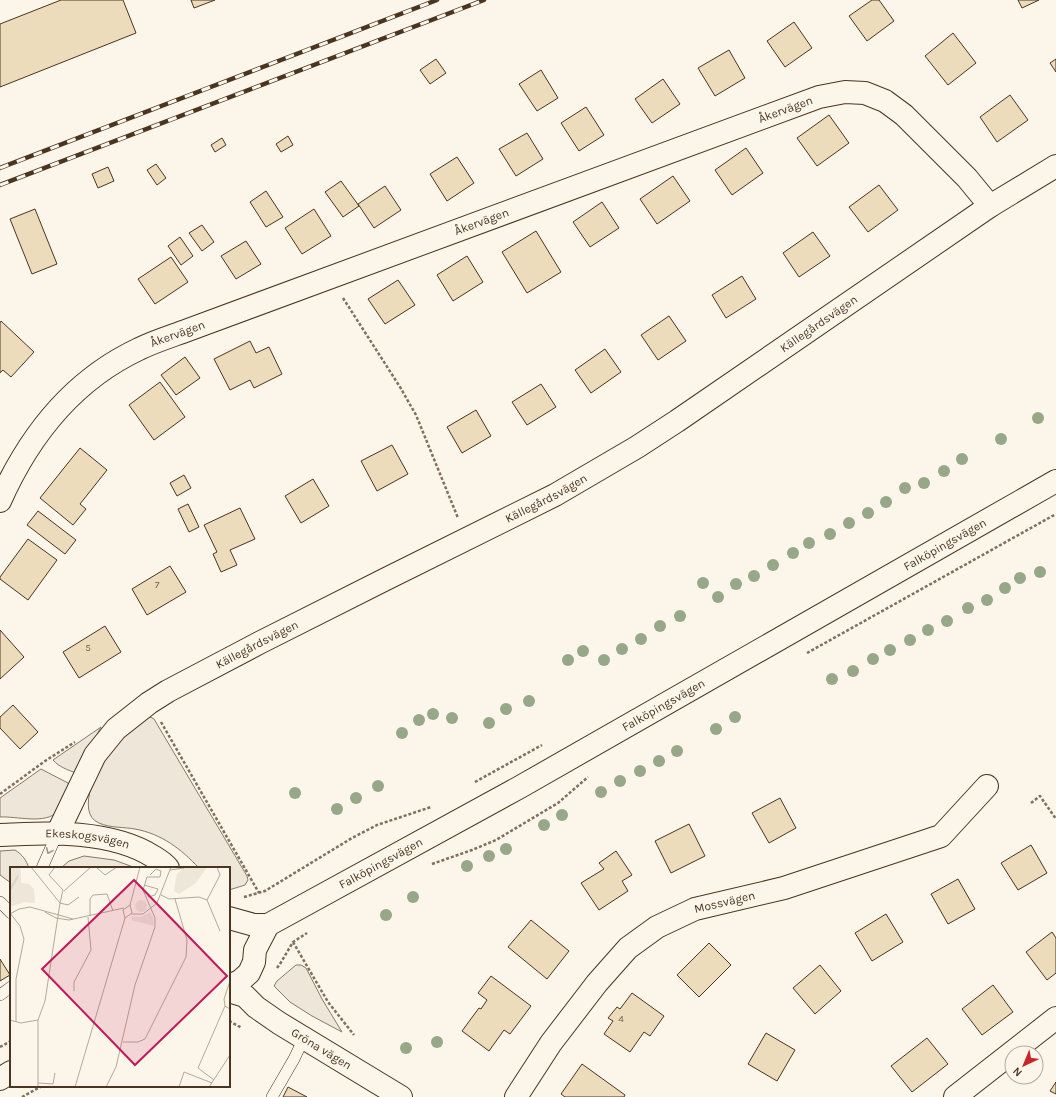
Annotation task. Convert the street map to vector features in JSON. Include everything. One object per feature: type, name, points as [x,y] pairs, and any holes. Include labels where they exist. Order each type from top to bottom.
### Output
[{"type":"street","name":"Åkervägen","points":[[0,501],[22,457],[59,408],[82,385],[139,349],[820,97],[845,92],[865,94],[885,100],[908,119],[967,178],[990,206]]},
{"type":"street","name":"Källegårdsvägen","points":[[56,834],[95,755],[116,729],[149,703],[168,691],[268,639],[555,495],[637,447],[990,206],[1056,166]]},
{"type":"street","name":"Falköpingsvägen","points":[[268,925],[520,787],[1056,481]]},
{"type":"street","name":"Mossvägen","points":[[516,1097],[551,1043],[597,983],[628,948],[657,927],[695,909],[784,888],[941,836],[987,786]]},
{"type":"street","name":"Ekeskogsvägen","points":[[0,835],[88,835],[121,842],[144,851],[167,867]]},
{"type":"street","points":[[232,919],[254,925],[268,925],[256,950],[254,962],[249,973],[240,981],[234,991]]},
{"type":"street","points":[[232,919],[246,927],[256,950]]},
{"type":"street","name":"Gröna vägen","points":[[234,991],[279,1023],[401,1097]]},
{"type":"street","points":[[955,1097],[1056,1018]]},
{"type":"street","points":[[0,1078],[10,1073]]},
{"type":"lane","points":[[42,867],[56,834]]},
{"type":"lane","points":[[0,902],[10,913]]},
{"type":"lane","points":[[0,995],[10,988]]},
{"type":"lane","points":[[272,1097],[304,1038]]},
{"type":"path","points":[[329,278],[416,415],[467,538]]},
{"type":"path","points":[[802,655],[1056,514]]},
{"type":"path","points":[[149,703],[259,893]]},
{"type":"path","points":[[0,794],[77,740]]},
{"type":"path","points":[[473,784],[542,745]]},
{"type":"path","points":[[427,866],[496,840],[558,803],[588,777],[595,773]]},
{"type":"path","points":[[1031,803],[1040,796],[1056,819]]},
{"type":"path","points":[[242,898],[259,893],[376,825],[431,807]]},
{"type":"path","points":[[280,964],[293,942],[311,930]]},
{"type":"path","points":[[293,942],[328,1002],[354,1035]]},
{"type":"path","points":[[0,1047],[10,1042]]},
{"type":"path","points":[[22,1097],[40,1087]]},
{"type":"shaded area","points":[[147,715],[154,719],[247,876],[248,880],[245,885],[230,890],[230,867],[198,867],[170,843],[154,835],[135,829],[103,825],[92,817],[89,809],[89,799],[95,775],[111,748]]},
{"type":"shaded area","points":[[101,727],[76,773],[61,766],[53,760]]},
{"type":"shaded area","points":[[41,769],[68,783],[69,787],[60,809],[53,815],[39,819],[0,817],[0,798]]},
{"type":"shaded area","points":[[15,850],[24,858],[29,867],[10,867],[10,882],[0,875],[0,851]]},
{"type":"shaded area","points":[[84,856],[114,860],[133,867],[62,867],[69,861]]},
{"type":"shaded area","points":[[296,965],[301,965],[306,968],[322,999],[342,1032],[290,1002],[274,986],[277,981]]},
{"type":"building","points":[[61,0],[123,0],[136,33],[0,87],[0,24]]},
{"type":"building","points":[[191,0],[215,0],[194,8]]},
{"type":"building","points":[[872,0],[879,0],[894,21],[867,41],[849,16]]},
{"type":"building","points":[[1018,0],[1039,0],[1022,8]]},
{"type":"building","points":[[794,22],[812,48],[785,67],[767,41]]},
{"type":"building","points":[[953,33],[976,63],[948,85],[925,56]]},
{"type":"building","points":[[729,50],[745,78],[715,96],[698,68]]},
{"type":"building","points":[[436,59],[446,73],[430,84],[420,70]]},
{"type":"building","points":[[1056,59],[1056,72],[1050,63]]},
{"type":"building","points":[[541,70],[558,98],[537,111],[519,84]]},
{"type":"building","points":[[663,79],[680,104],[652,123],[635,99]]},
{"type":"building","points":[[1010,95],[1028,120],[997,142],[980,117]]},
{"type":"building","points":[[586,107],[604,135],[579,151],[561,123]]},
{"type":"building","points":[[829,115],[849,143],[817,166],[797,138]]},
{"type":"building","points":[[527,133],[543,159],[516,176],[499,149]]},
{"type":"building","points":[[288,136],[293,145],[281,152],[276,144]]},
{"type":"building","points":[[222,138],[226,145],[215,152],[211,145]]},
{"type":"building","points":[[746,148],[763,173],[732,195],[715,170]]},
{"type":"building","points":[[457,157],[474,183],[447,201],[430,174]]},
{"type":"building","points":[[156,164],[166,178],[157,185],[147,170]]},
{"type":"building","points":[[108,167],[114,181],[98,188],[92,174]]},
{"type":"building","points":[[673,176],[690,201],[657,224],[640,199]]},
{"type":"building","points":[[341,181],[359,206],[343,217],[325,192]]},
{"type":"building","points":[[879,185],[898,210],[868,232],[849,207]]},
{"type":"building","points":[[385,186],[401,210],[374,228],[358,204]]},
{"type":"building","points":[[266,191],[283,217],[266,227],[250,202]]},
{"type":"building","points":[[602,202],[619,228],[590,247],[573,222]]},
{"type":"building","points":[[35,209],[57,264],[32,274],[10,219]]},
{"type":"building","points":[[314,209],[331,236],[302,254],[285,228]]},
{"type":"building","points":[[202,225],[214,242],[202,251],[189,233]]},
{"type":"building","points":[[536,231],[561,272],[527,293],[502,252]]},
{"type":"building","points":[[813,232],[830,256],[799,277],[783,253]]},
{"type":"building","points":[[180,237],[193,256],[181,265],[168,246]]},
{"type":"building","points":[[246,241],[261,264],[236,279],[221,256]]},
{"type":"building","points":[[467,256],[483,282],[453,301],[437,275]]},
{"type":"building","points":[[171,257],[188,282],[155,304],[138,279]]},
{"type":"building","points":[[742,276],[756,299],[726,318],[712,295]]},
{"type":"building","points":[[398,280],[415,305],[385,324],[368,299]]},
{"type":"building","points":[[669,316],[686,341],[658,360],[641,335]]},
{"type":"building","points":[[1,321],[34,352],[11,377],[3,370],[0,373]]},
{"type":"building","points":[[250,341],[256,353],[269,347],[282,374],[254,388],[250,380],[230,390],[214,359]]},
{"type":"building","points":[[605,349],[621,372],[591,393],[575,370]]},
{"type":"building","points":[[185,357],[200,378],[176,395],[161,375]]},
{"type":"building","points":[[160,382],[185,417],[154,440],[129,405]]},
{"type":"building","points":[[541,384],[556,407],[527,425],[512,402]]},
{"type":"building","points":[[476,410],[491,436],[462,453],[447,427]]},
{"type":"building","points":[[392,445],[408,474],[377,491],[361,461]]},
{"type":"building","points":[[80,448],[107,470],[80,504],[86,509],[73,525],[40,498]]},
{"type":"building","points":[[184,475],[191,488],[177,496],[170,483]]},
{"type":"building","points":[[313,479],[329,506],[301,523],[285,496]]},
{"type":"building","points":[[188,504],[199,527],[189,532],[178,509]]},
{"type":"building","points":[[240,508],[255,539],[230,550],[237,565],[221,572],[213,554],[217,552],[204,525]]},
{"type":"building","points":[[38,511],[76,540],[65,554],[27,525]]},
{"type":"building","points":[[28,539],[57,560],[28,600],[0,579],[0,577]]},
{"type":"building","points":[[170,566],[186,592],[147,615],[132,589]]},
{"type":"building","points":[[105,626],[121,652],[79,678],[63,652]]},
{"type":"building","points":[[0,630],[24,657],[0,679]]},
{"type":"building","points":[[13,705],[38,732],[20,749],[0,728],[0,717]]},
{"type":"building","points":[[780,798],[796,828],[769,843],[752,813]]},
{"type":"building","points":[[689,824],[705,856],[671,873],[655,841]]},
{"type":"building","points":[[1031,845],[1047,873],[1018,890],[1001,863]]},
{"type":"building","points":[[616,851],[632,875],[622,881],[628,891],[599,910],[581,883],[604,869],[599,863]]},
{"type":"building","points":[[958,879],[975,909],[948,924],[931,894]]},
{"type":"building","points":[[886,914],[903,942],[872,961],[855,933]]},
{"type":"building","points":[[531,920],[569,951],[547,979],[508,947]]},
{"type":"building","points":[[1052,932],[1056,938],[1056,973],[1047,980],[1026,952]]},
{"type":"building","points":[[709,943],[731,965],[699,997],[677,975]]},
{"type":"building","points":[[0,959],[10,975],[0,981]]},
{"type":"building","points":[[820,965],[841,991],[815,1014],[793,988]]},
{"type":"building","points":[[491,976],[531,1006],[510,1034],[504,1030],[489,1051],[462,1031],[479,1008],[481,1009],[487,1000],[478,993]]},
{"type":"building","points":[[993,985],[1013,1012],[982,1035],[962,1009]]},
{"type":"building","points":[[632,993],[664,1016],[650,1036],[644,1032],[630,1052],[604,1034],[613,1021],[608,1018],[617,1007],[620,1009]]},
{"type":"building","points":[[766,1033],[795,1050],[777,1081],[748,1064]]},
{"type":"building","points":[[927,1038],[948,1064],[912,1092],[891,1066]]},
{"type":"building","points":[[582,1064],[625,1095],[624,1097],[565,1097],[561,1094]]},
{"type":"building","points":[[1056,1082],[1056,1094],[1050,1091]]},
{"type":"building","points":[[288,1087],[307,1097],[283,1097]]},
{"type":"railway","points":[[0,168],[437,0]]},
{"type":"railway","points":[[0,185],[484,0]]}]
